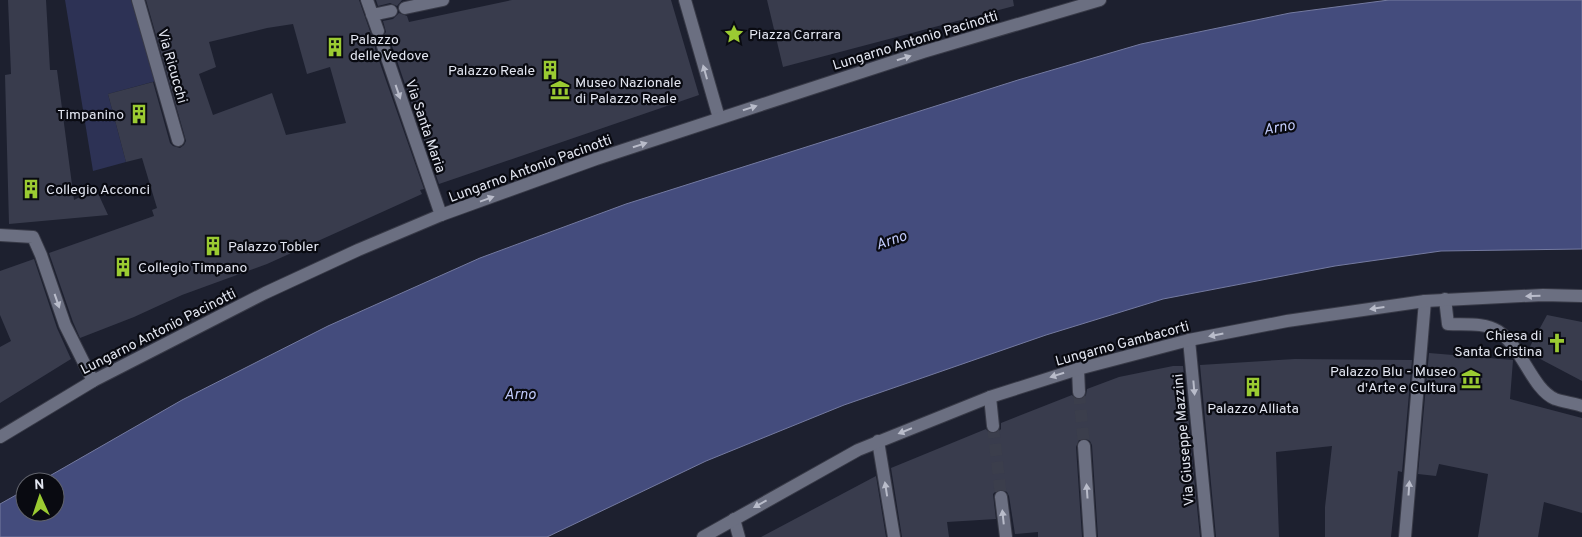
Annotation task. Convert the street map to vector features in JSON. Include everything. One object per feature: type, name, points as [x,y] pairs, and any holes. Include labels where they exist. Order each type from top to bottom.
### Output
[{"type":"street","name":"Via Ricucchi","points":[[138,0],[178,140]]},
{"type":"street","points":[[367,0],[378,31]]},
{"type":"street","points":[[405,8],[443,0]]},
{"type":"street","points":[[685,0],[720,118]]},
{"type":"street","name":"Lungarno Antonio Pacinotti","points":[[0,438],[93,381],[265,293],[358,250],[441,215],[596,159],[720,118],[914,55],[1100,0]]},
{"type":"street","points":[[372,15],[391,11]]},
{"type":"street","name":"Via Santa Maria","points":[[383,46],[441,215]]},
{"type":"street","points":[[0,236],[33,237],[65,325],[93,381]]},
{"type":"street","name":"Lungarno Gambacorti","points":[[703,537],[858,450],[878,441],[990,397],[1078,369],[1189,340],[1287,321],[1425,301],[1543,295],[1582,296]]},
{"type":"street","points":[[1445,299],[1448,324],[1480,325],[1497,330],[1513,344],[1544,391],[1555,399],[1582,406]]},
{"type":"street","points":[[1405,537],[1425,301]]},
{"type":"street","name":"Via Giuseppe Mazzini","points":[[1189,340],[1208,537]]},
{"type":"street","points":[[1078,369],[1080,392]]},
{"type":"street","points":[[990,397],[994,426]]},
{"type":"street","points":[[878,441],[894,537]]},
{"type":"street","points":[[1084,446],[1090,537]]},
{"type":"street","points":[[1001,497],[1006,537]]},
{"type":"street","points":[[734,519],[739,537]]},
{"type":"shaded area","points":[[65,0],[131,0],[156,81],[108,94],[126,162],[93,171]]},
{"type":"water","name":"Arno","points":[[1389,0],[1582,0],[1582,249],[1441,251],[1335,266],[1163,299],[1046,335],[844,405],[706,461],[547,537],[0,537],[0,504],[15,496],[15,522],[65,522],[65,472],[56,472],[182,400],[328,326],[480,258],[626,204],[1018,80],[1141,44],[1290,13]]},
{"type":"building","points":[[8,0],[46,0],[50,70],[57,70],[74,200],[96,189],[108,215],[9,224],[5,75],[11,74]]},
{"type":"building","points":[[146,0],[359,0],[371,34],[373,37],[380,39],[375,44],[375,49],[424,189],[420,190],[422,194],[267,264],[182,295],[134,317],[80,338],[49,253],[154,216],[152,210],[157,208],[142,158],[126,162],[108,94],[153,82],[170,143],[180,148],[186,141]],"holes":[[[293,24],[307,74],[330,67],[346,123],[286,135],[272,93],[213,115],[199,74],[216,67],[209,42],[267,28]]]},
{"type":"building","points":[[376,0],[402,0],[397,6],[390,3],[378,6]]},
{"type":"building","name":"Palazzo Reale","points":[[512,0],[671,0],[699,95],[439,184],[391,43],[382,38],[386,32],[383,21],[393,19],[399,13],[407,16],[409,22]]},
{"type":"building","points":[[767,0],[1013,0],[1014,6],[783,67]]},
{"type":"building","points":[[34,259],[57,328],[71,359],[0,403],[0,347],[11,341],[0,315],[0,271]]},
{"type":"building","name":"Chiesa di Santa Cristina","points":[[1547,315],[1582,322],[1582,381],[1527,352]]},
{"type":"building","points":[[1429,353],[1513,360],[1510,399],[1582,418],[1582,513],[1544,502],[1538,537],[1478,537],[1488,474],[1439,464],[1436,476],[1418,474]]},
{"type":"building","points":[[1295,359],[1412,360],[1402,472],[1398,471],[1391,537],[1325,537],[1325,507],[1332,446],[1276,452],[1279,537],[1216,537],[1200,365]]},
{"type":"building","points":[[1173,366],[1183,366],[1200,537],[1098,537],[1092,445],[1090,441],[1084,438],[1079,440],[1076,447],[1082,537],[1038,537],[1038,532],[1015,534],[1009,496],[1007,492],[1000,489],[993,494],[996,519],[947,522],[949,537],[902,537],[891,468],[986,429],[990,434],[997,433],[1001,429],[1001,423],[1072,395],[1076,399],[1083,399],[1087,389],[1119,377]]},
{"type":"building","points":[[876,476],[886,537],[761,537]]},
{"type":"tunnel","points":[[1079,392],[1084,446]]},
{"type":"tunnel","points":[[993,426],[1001,497]]},
{"type":"place","name":"Piazza Carrara","points":[[734,34]]},
{"type":"place","name":"Palazzo delle Vedove","points":[[335,47]]},
{"type":"place","name":"Palazzo Reale","points":[[550,70]]},
{"type":"place","name":"Museo Nazionale di Palazzo Reale","points":[[560,90]]},
{"type":"place","name":"Timpanino","points":[[139,114]]},
{"type":"place","name":"Collegio Acconci","points":[[31,189]]},
{"type":"place","name":"Palazzo Tobler","points":[[213,246]]},
{"type":"place","name":"Collegio Timpano","points":[[123,267]]},
{"type":"place","name":"Chiesa di Santa Cristina","points":[[1557,343]]},
{"type":"place","name":"Palazzo Blu - Museo d'Arte e Cultura","points":[[1471,379]]},
{"type":"place","name":"Palazzo Alliata","points":[[1253,387]]}]
